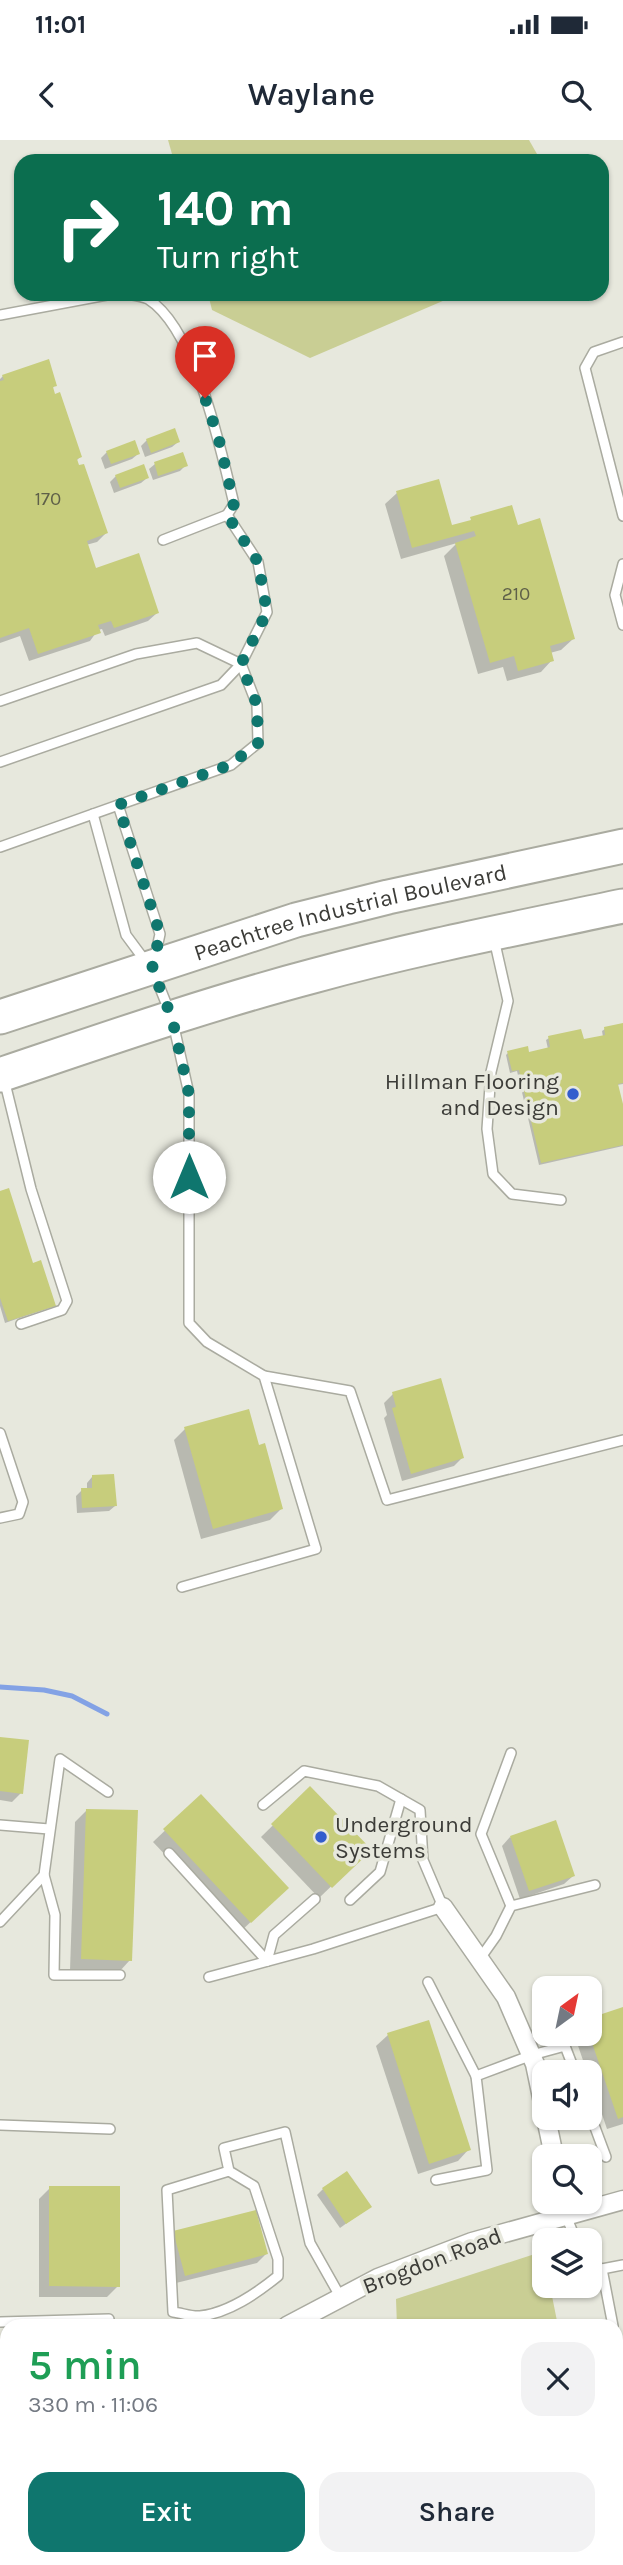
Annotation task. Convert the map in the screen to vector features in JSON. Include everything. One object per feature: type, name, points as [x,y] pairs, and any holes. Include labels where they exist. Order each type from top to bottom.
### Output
[{"type":"highway","name":"Peachtree Industrial Boulevard","points":[[0,1017],[296,920],[620,844]]},
{"type":"highway","points":[[1,1074],[312,976],[493,933],[623,906]]},
{"type":"street","points":[[443,1907],[506,1997],[533,2060]]},
{"type":"street","name":"Brogdon Road","points":[[602,2203],[623,2200]]},
{"type":"street","name":"Brogdon Road","points":[[300,2319],[378,2278],[551,2214]]},
{"type":"lane","points":[[0,315],[75,301]]},
{"type":"lane","points":[[150,301],[173,324],[198,376],[219,440],[234,504],[227,515],[163,540]]},
{"type":"lane","points":[[623,342],[594,352],[585,368],[622,503],[623,516]]},
{"type":"lane","points":[[0,762],[221,685],[241,664],[267,612],[258,562],[227,515]]},
{"type":"lane","points":[[623,564],[615,595],[623,625]]},
{"type":"lane","points":[[0,701],[136,654],[197,643],[241,664],[257,705],[258,743],[230,765],[0,847]]},
{"type":"lane","points":[[118,805],[160,934],[152,969]]},
{"type":"lane","points":[[93,814],[126,935],[152,969],[172,1018],[189,1094],[189,1323],[207,1342],[264,1376],[349,1391],[387,1500],[623,1440]]},
{"type":"lane","points":[[493,933],[508,1001],[491,1072],[487,1129],[493,1174],[512,1194],[561,1200]]},
{"type":"lane","points":[[1,1074],[10,1099],[31,1189],[67,1301],[62,1310],[22,1324]]},
{"type":"lane","points":[[182,1587],[316,1549],[264,1376]]},
{"type":"lane","points":[[0,1433],[23,1502],[19,1514],[0,1518]]},
{"type":"lane","points":[[480,1960],[511,1906],[481,1834],[511,1753]]},
{"type":"lane","points":[[108,1792],[60,1759],[44,1875],[55,1915],[54,1975],[120,1975]]},
{"type":"lane","points":[[209,1977],[443,1907],[424,1860],[420,1810],[401,1799],[377,1786],[304,1771],[263,1805]]},
{"type":"lane","points":[[350,1899],[380,1872],[401,1799]]},
{"type":"lane","points":[[0,1825],[49,1829]]},
{"type":"lane","points":[[169,1853],[267,1961]]},
{"type":"lane","points":[[0,1922],[44,1875]]},
{"type":"lane","points":[[511,1906],[595,1885]]},
{"type":"lane","points":[[267,1961],[274,1935],[315,1899]]},
{"type":"lane","points":[[428,1982],[476,2076],[487,2170],[436,2180]]},
{"type":"lane","points":[[476,2076],[565,2046],[570,2060]]},
{"type":"lane","points":[[0,2125],[110,2129]]},
{"type":"lane","points":[[596,2130],[606,2157]]},
{"type":"lane","points":[[229,2171],[167,2190],[173,2312],[199,2317],[234,2305],[258,2292],[278,2276],[278,2259],[254,2186],[229,2171],[224,2148],[285,2132],[310,2243],[341,2298]]},
{"type":"lane","points":[[612,2319],[602,2269],[623,2266]]},
{"type":"green space","points":[[168,140],[529,140],[537,154],[172,154]]},
{"type":"green space","points":[[210,301],[443,301],[310,358],[212,310]]},
{"type":"green space","points":[[532,2255],[532,2298],[552,2298],[557,2319],[397,2319],[396,2299]]},
{"type":"building","points":[[49,359],[57,386],[53,387],[55,394],[60,392],[82,457],[77,459],[79,465],[84,464],[108,533],[87,541],[96,568],[139,553],[159,613],[114,628],[111,621],[98,625],[101,633],[38,654],[29,628],[0,638],[0,381],[4,380],[2,375]]},
{"type":"building","points":[[175,428],[180,442],[151,453],[146,439]]},
{"type":"building","points":[[135,440],[140,454],[111,464],[106,451]]},
{"type":"building","points":[[183,452],[188,466],[158,476],[154,462]]},
{"type":"building","points":[[144,464],[149,478],[120,488],[115,475]]},
{"type":"building","points":[[439,479],[452,525],[512,505],[518,525],[540,518],[575,639],[550,646],[554,661],[518,671],[514,656],[490,663],[455,543],[476,536],[474,531],[412,548],[396,491]]},
{"type":"building","name":"Hillman Flooring and Design","points":[[623,1023],[623,1083],[618,1084],[623,1104],[623,1145],[541,1163],[519,1070],[512,1071],[507,1051],[528,1046],[529,1052],[550,1047],[548,1036],[581,1029],[584,1039],[605,1035],[604,1027]]},
{"type":"building","points":[[9,1188],[33,1263],[41,1260],[56,1306],[8,1321],[0,1298],[0,1191]]},
{"type":"building","points":[[441,1378],[464,1458],[411,1474],[392,1408],[396,1407],[392,1392]]},
{"type":"building","points":[[249,1409],[259,1445],[265,1443],[283,1509],[213,1529],[184,1427]]},
{"type":"building","points":[[114,1474],[117,1506],[82,1508],[81,1488],[92,1488],[92,1475]]},
{"type":"building","points":[[0,1737],[29,1740],[23,1794],[0,1791]]},
{"type":"building","name":"Underground Systems","points":[[310,1786],[372,1850],[332,1888],[271,1824]]},
{"type":"building","points":[[201,1794],[289,1888],[251,1923],[163,1829]]},
{"type":"building","points":[[86,1809],[138,1810],[132,1961],[81,1959]]},
{"type":"building","points":[[556,1820],[575,1876],[529,1891],[510,1836]]},
{"type":"building","points":[[623,2007],[623,2117],[618,2119],[602,2072],[602,2060],[598,2060],[593,2046],[602,2046],[602,2014]]},
{"type":"building","points":[[429,2020],[471,2150],[429,2164],[387,2033]]},
{"type":"building","points":[[347,2171],[372,2207],[346,2224],[322,2188]]},
{"type":"building","points":[[49,2186],[120,2186],[120,2287],[49,2286]]},
{"type":"building","points":[[256,2210],[268,2254],[185,2276],[173,2231]]},
{"type":"waterway","points":[[0,1687],[44,1690],[72,1696],[107,1714]]},
{"type":"place","name":"Hillman Flooring and Design","points":[[573,1094]]},
{"type":"place","name":"Underground Systems","points":[[321,1837]]},
{"type":"route","points":[[189,1177],[189,1094],[172,1018],[152,969],[160,934],[118,805],[230,765],[258,743],[257,705],[241,664],[267,612],[258,562],[227,515],[234,504],[219,440],[205,398]]}]
